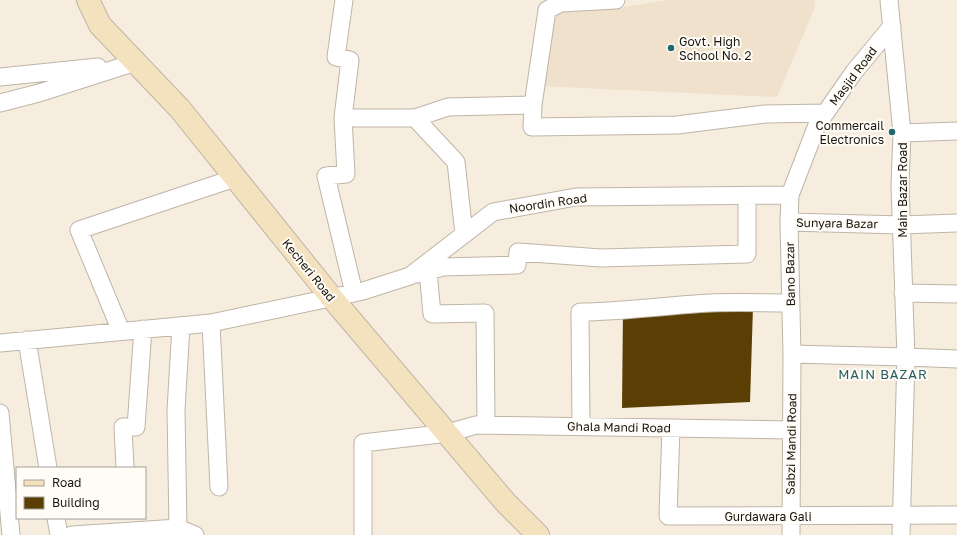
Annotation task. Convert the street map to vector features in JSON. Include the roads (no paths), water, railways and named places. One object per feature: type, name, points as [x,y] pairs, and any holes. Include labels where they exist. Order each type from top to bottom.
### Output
[{"type":"street","name":"Kecheri Road","points":[[88,0],[100,24],[180,110],[332,298],[506,503],[538,535]]},
{"type":"street","points":[[344,0],[336,57],[350,60],[344,118],[346,174],[326,176],[354,293]]},
{"type":"street","points":[[616,0],[560,1],[547,10],[533,104],[532,126],[676,125],[766,114],[825,113]]},
{"type":"street","name":"Main Bazar Road","points":[[889,0],[902,133],[900,185],[906,357],[900,514],[901,535]]},
{"type":"street","name":"Masjid Road","points":[[790,195],[817,125],[854,72],[892,26]]},
{"type":"street","points":[[0,76],[136,62]]},
{"type":"street","points":[[0,102],[39,93],[136,62]]},
{"type":"street","points":[[344,118],[415,118],[448,107],[533,104]]},
{"type":"street","points":[[415,118],[456,162],[464,234]]},
{"type":"street","points":[[902,133],[957,131]]},
{"type":"street","points":[[121,331],[79,230],[235,178]]},
{"type":"street","name":"Noordin Road","points":[[0,343],[211,323],[354,293],[410,276],[493,212],[576,197],[790,195]]},
{"type":"street","name":"Bano Bazar","points":[[790,195],[789,222],[792,354]]},
{"type":"street","points":[[410,276],[443,267],[517,265],[518,252],[601,258],[747,254],[747,196]]},
{"type":"street","name":"Sunyara Bazar","points":[[789,222],[901,225],[957,223]]},
{"type":"street","points":[[428,271],[432,314],[484,313],[486,425]]},
{"type":"street","points":[[903,293],[957,294]]},
{"type":"street","points":[[581,426],[580,312],[609,312],[635,308],[713,303],[791,302]]},
{"type":"street","points":[[211,323],[219,487]]},
{"type":"street","points":[[171,531],[181,326]]},
{"type":"street","points":[[125,467],[123,427],[136,427],[143,329]]},
{"type":"street","points":[[27,340],[48,467]]},
{"type":"street","points":[[792,354],[957,359]]},
{"type":"street","name":"Sabzi Mandi Road","points":[[790,535],[792,354]]},
{"type":"street","points":[[0,413],[11,535]]},
{"type":"street","name":"Ghala Mandi Road","points":[[363,535],[363,443],[448,433],[476,424],[790,430]]},
{"type":"street","name":"Gurdawara Gali","points":[[671,428],[668,516],[790,517],[900,514],[957,515]]},
{"type":"street","points":[[56,519],[59,535]]},
{"type":"street","points":[[72,535],[171,531],[194,535]]},
{"type":"place","name":"Govt. High School No. 2","points":[[671,48]]},
{"type":"place","name":"Commercail Electronics","points":[[892,132]]},
{"type":"district","name":"MAIN BAZAR","points":[[883,374]]}]
